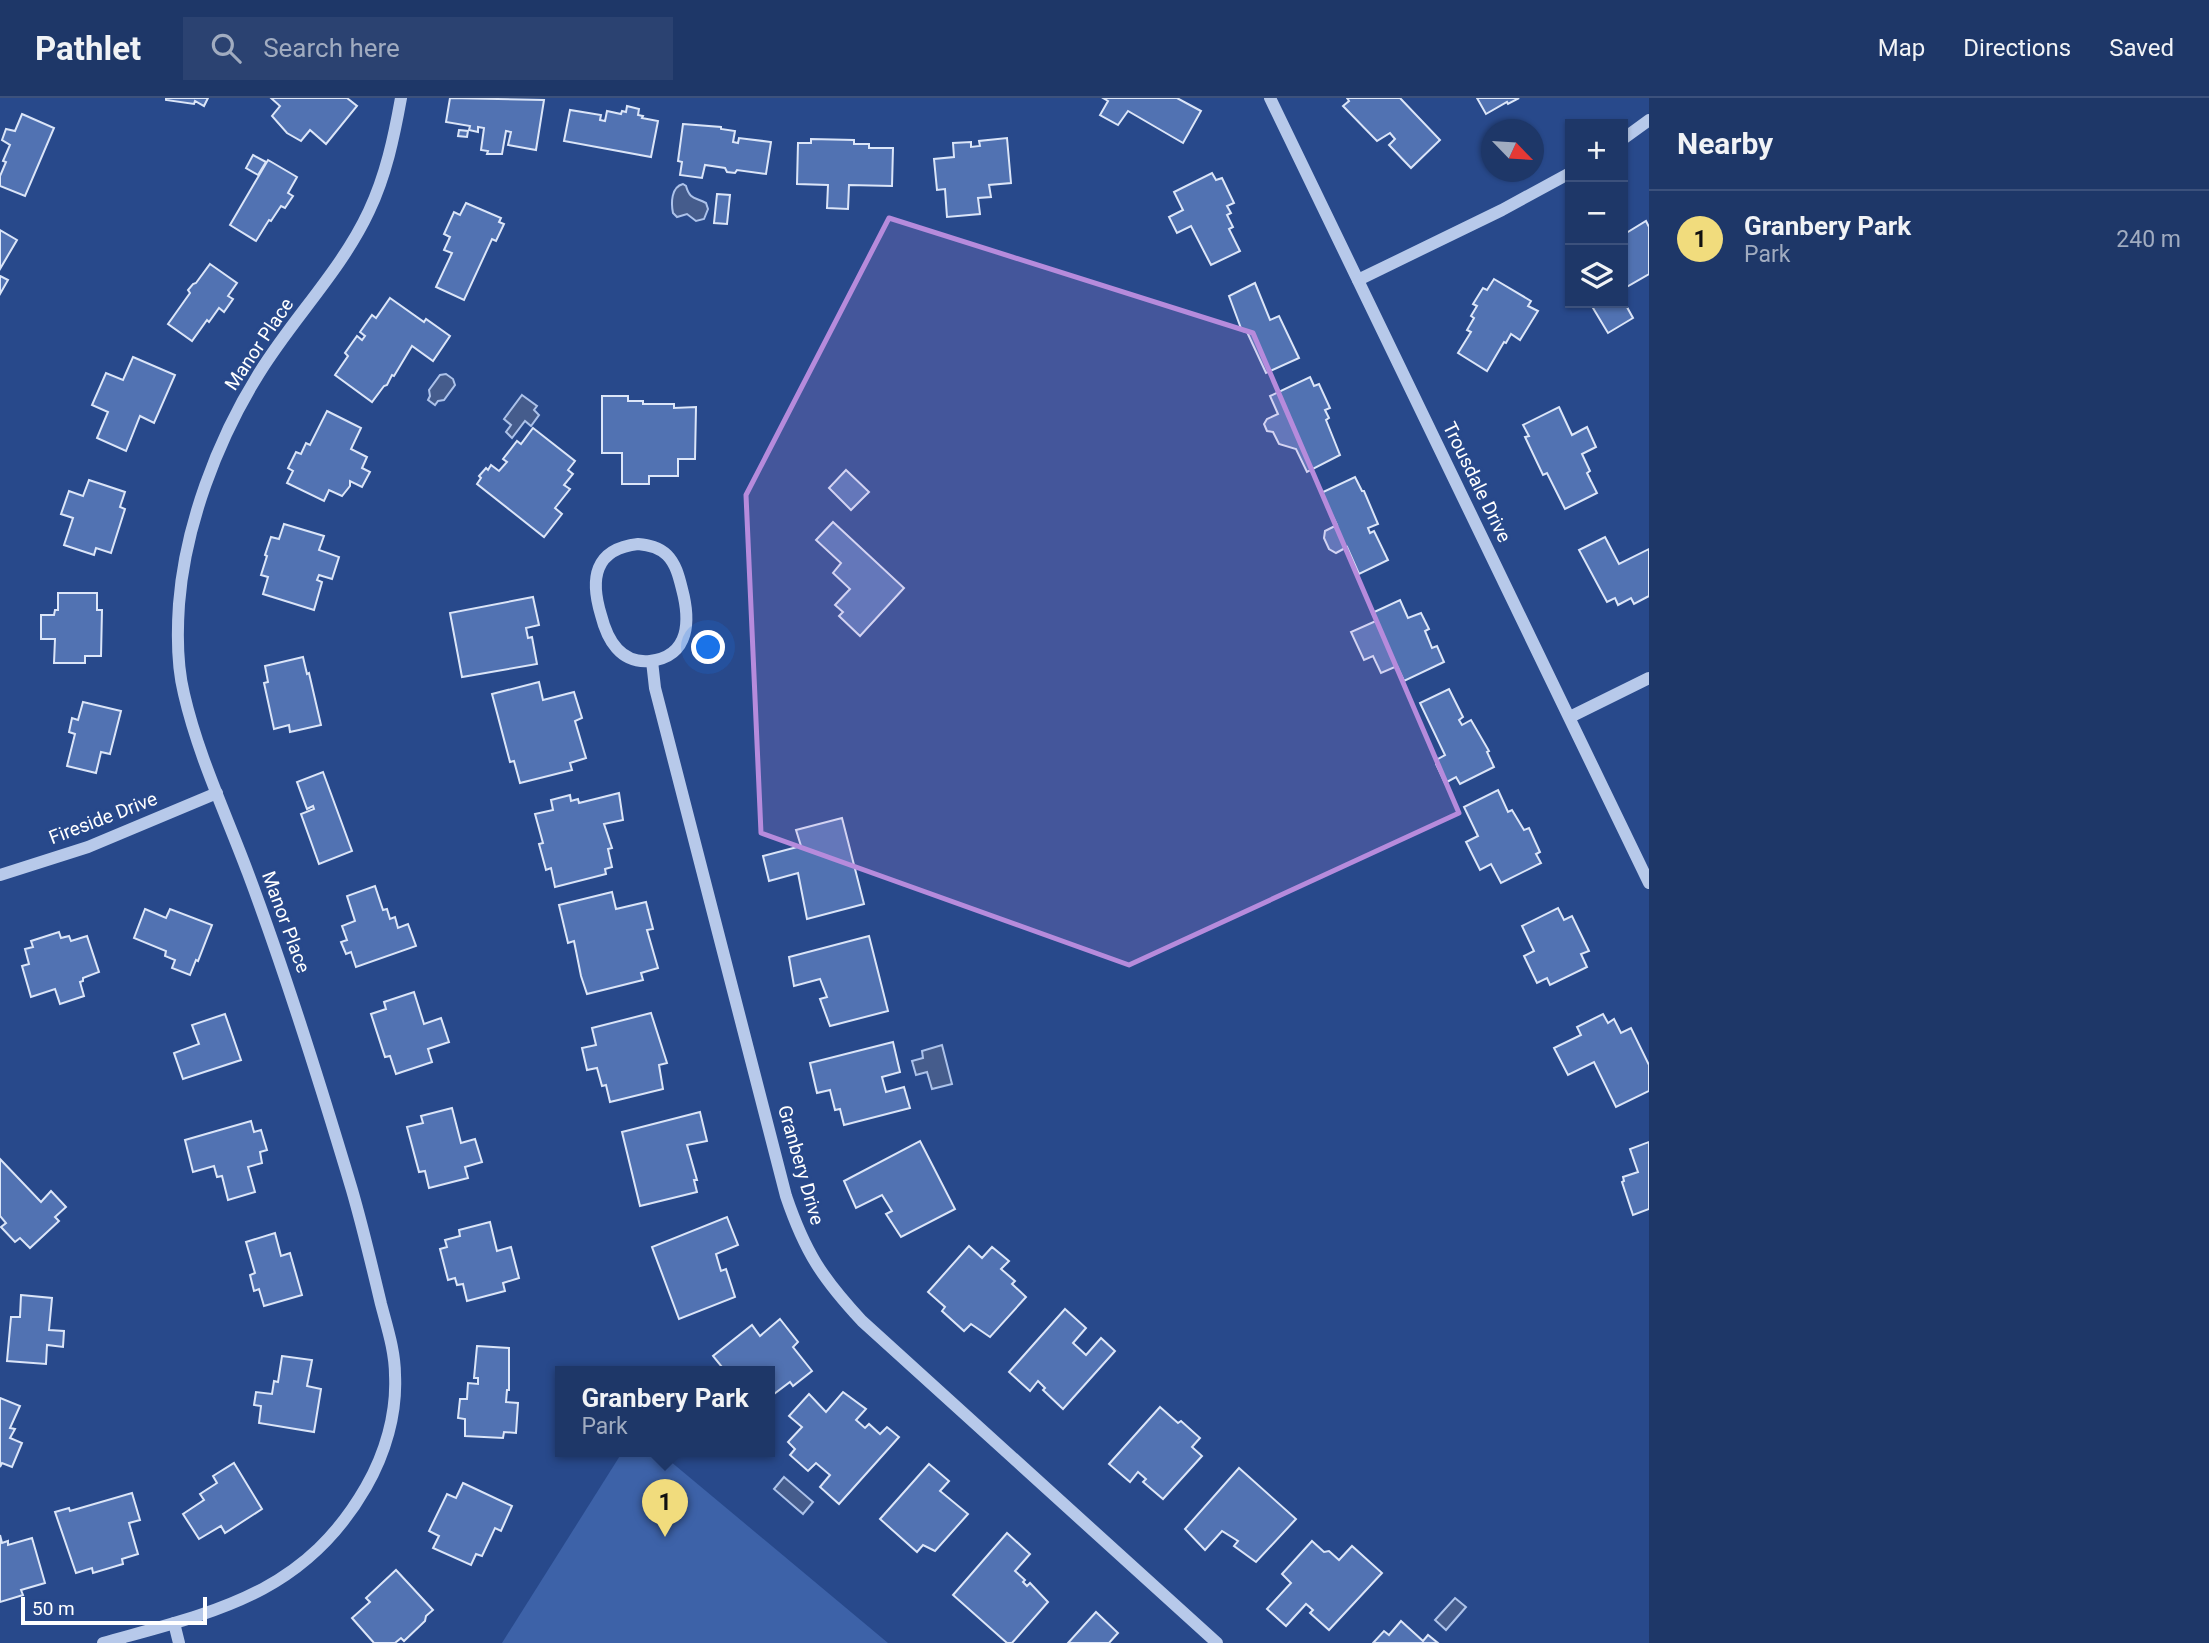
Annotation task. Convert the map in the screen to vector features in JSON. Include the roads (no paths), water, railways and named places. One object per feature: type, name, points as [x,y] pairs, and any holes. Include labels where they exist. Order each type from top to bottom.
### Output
[{"type":"street","name":"Manor Place","points":[[103,1643],[230,1605],[271,1585],[316,1552],[351,1512],[377,1466],[392,1416],[396,1380],[379,1292],[332,1122],[280,962],[191,719],[180,671],[179,605],[197,517],[222,444],[259,373],[323,285],[368,213],[387,166],[401,98]]},
{"type":"street","name":"Trousdale Drive","points":[[1270,98],[1649,883]]},
{"type":"street","points":[[1628,135],[1649,120]]},
{"type":"street","points":[[1358,280],[1502,210],[1565,176]]},
{"type":"street","points":[[630,545],[653,546],[667,555],[676,568],[687,607],[688,625],[681,640],[670,653],[652,660],[635,659],[613,646],[605,630],[596,598],[595,582],[600,566],[608,555],[630,545]]},
{"type":"street","name":"Granbery Drive","points":[[652,660],[655,688],[786,1196],[809,1254],[838,1295],[862,1321],[1217,1643]]},
{"type":"street","points":[[1570,717],[1649,678]]},
{"type":"street","name":"Fireside Drive","points":[[0,875],[88,847],[217,793]]},
{"type":"street","points":[[174,1623],[179,1643]]},
{"type":"place","name":"Granbery Park","points":[[665,1537]]}]
